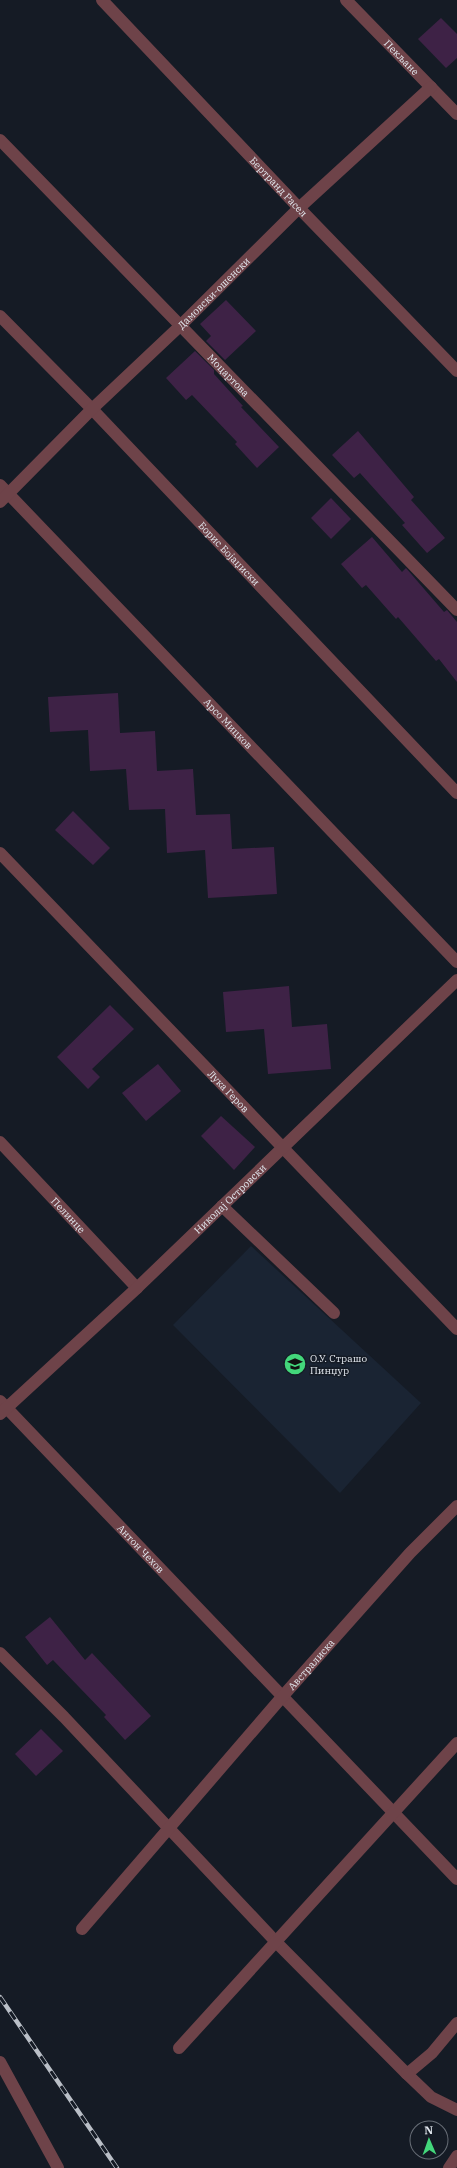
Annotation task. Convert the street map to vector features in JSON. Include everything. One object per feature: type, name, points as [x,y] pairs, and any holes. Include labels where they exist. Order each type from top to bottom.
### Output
[{"type":"street","name":"Бертранд Расел","points":[[102,0],[299,208],[457,371]]},
{"type":"street","name":"Пекљане","points":[[346,0],[457,114]]},
{"type":"street","name":"Дамовски-ошенски","points":[[4,498],[92,409],[180,326],[299,208],[431,87]]},
{"type":"street","name":"Моцартова","points":[[0,140],[457,610]]},
{"type":"street","name":"Борис Бојаџиски","points":[[0,316],[92,409],[457,793]]},
{"type":"street","name":"Арсо Мицков","points":[[0,485],[4,498],[457,962]]},
{"type":"street","name":"Лука Геров","points":[[0,853],[284,1147],[457,1329]]},
{"type":"street","name":"Николај Островски","points":[[2,1407],[137,1288],[457,980]]},
{"type":"street","name":"Пелинце","points":[[0,1142],[137,1288]]},
{"type":"street","points":[[222,1206],[334,1313]]},
{"type":"street","name":"Антон Чехов","points":[[2,1407],[457,1879]]},
{"type":"street","name":"Австралиска","points":[[82,1929],[169,1826],[282,1697],[410,1553],[457,1506]]},
{"type":"street","points":[[0,1654],[64,1717],[169,1826],[277,1943],[431,2097],[457,2110]]},
{"type":"street","points":[[179,2048],[277,1943],[457,1743]]},
{"type":"street","points":[[408,2074],[432,2053],[457,2023]]},
{"type":"street","points":[[0,2062],[58,2168]]},
{"type":"street","points":[[449,2168],[457,2156]]},
{"type":"shaded area","name":"О.У. Страшо Пинџур","points":[[251,1246],[421,1403],[340,1493],[173,1325]]},
{"type":"building","points":[[441,18],[457,34],[457,58],[446,68],[418,39]]},
{"type":"building","points":[[226,300],[256,331],[225,360],[206,341],[211,336],[200,324]]},
{"type":"building","points":[[195,351],[214,370],[214,374],[243,406],[241,407],[279,447],[257,468],[235,444],[237,442],[192,395],[186,400],[166,378]]},
{"type":"building","points":[[358,431],[414,497],[411,500],[445,538],[427,553],[402,525],[405,523],[360,473],[354,478],[332,455]]},
{"type":"building","points":[[331,498],[351,519],[331,539],[311,518]]},
{"type":"building","points":[[372,537],[402,572],[406,568],[444,612],[447,610],[457,622],[457,682],[439,659],[436,661],[398,617],[396,619],[366,585],[362,588],[341,564]]},
{"type":"building","points":[[118,693],[120,733],[155,731],[157,771],[193,769],[196,815],[230,814],[232,849],[274,847],[277,894],[208,898],[205,850],[167,853],[165,809],[129,810],[126,769],[90,771],[88,730],[50,732],[48,697]]},
{"type":"building","points":[[73,811],[110,848],[93,865],[55,830]]},
{"type":"building","points":[[289,986],[292,1027],[327,1024],[331,1069],[268,1074],[264,1029],[226,1032],[223,992]]},
{"type":"building","points":[[110,1005],[134,1029],[92,1069],[100,1077],[88,1089],[57,1057]]},
{"type":"building","points":[[158,1064],[181,1091],[146,1121],[122,1093]]},
{"type":"building","points":[[221,1116],[255,1147],[234,1170],[201,1136]]},
{"type":"building","points":[[50,1617],[85,1660],[92,1653],[151,1716],[125,1740],[104,1717],[106,1715],[53,1660],[47,1665],[25,1637]]},
{"type":"building","points":[[41,1729],[63,1751],[36,1776],[15,1754]]},
{"type":"railway","points":[[0,1997],[117,2168]]},
{"type":"place","name":"О.У. Страшо Пинџур","points":[[295,1364]]}]
